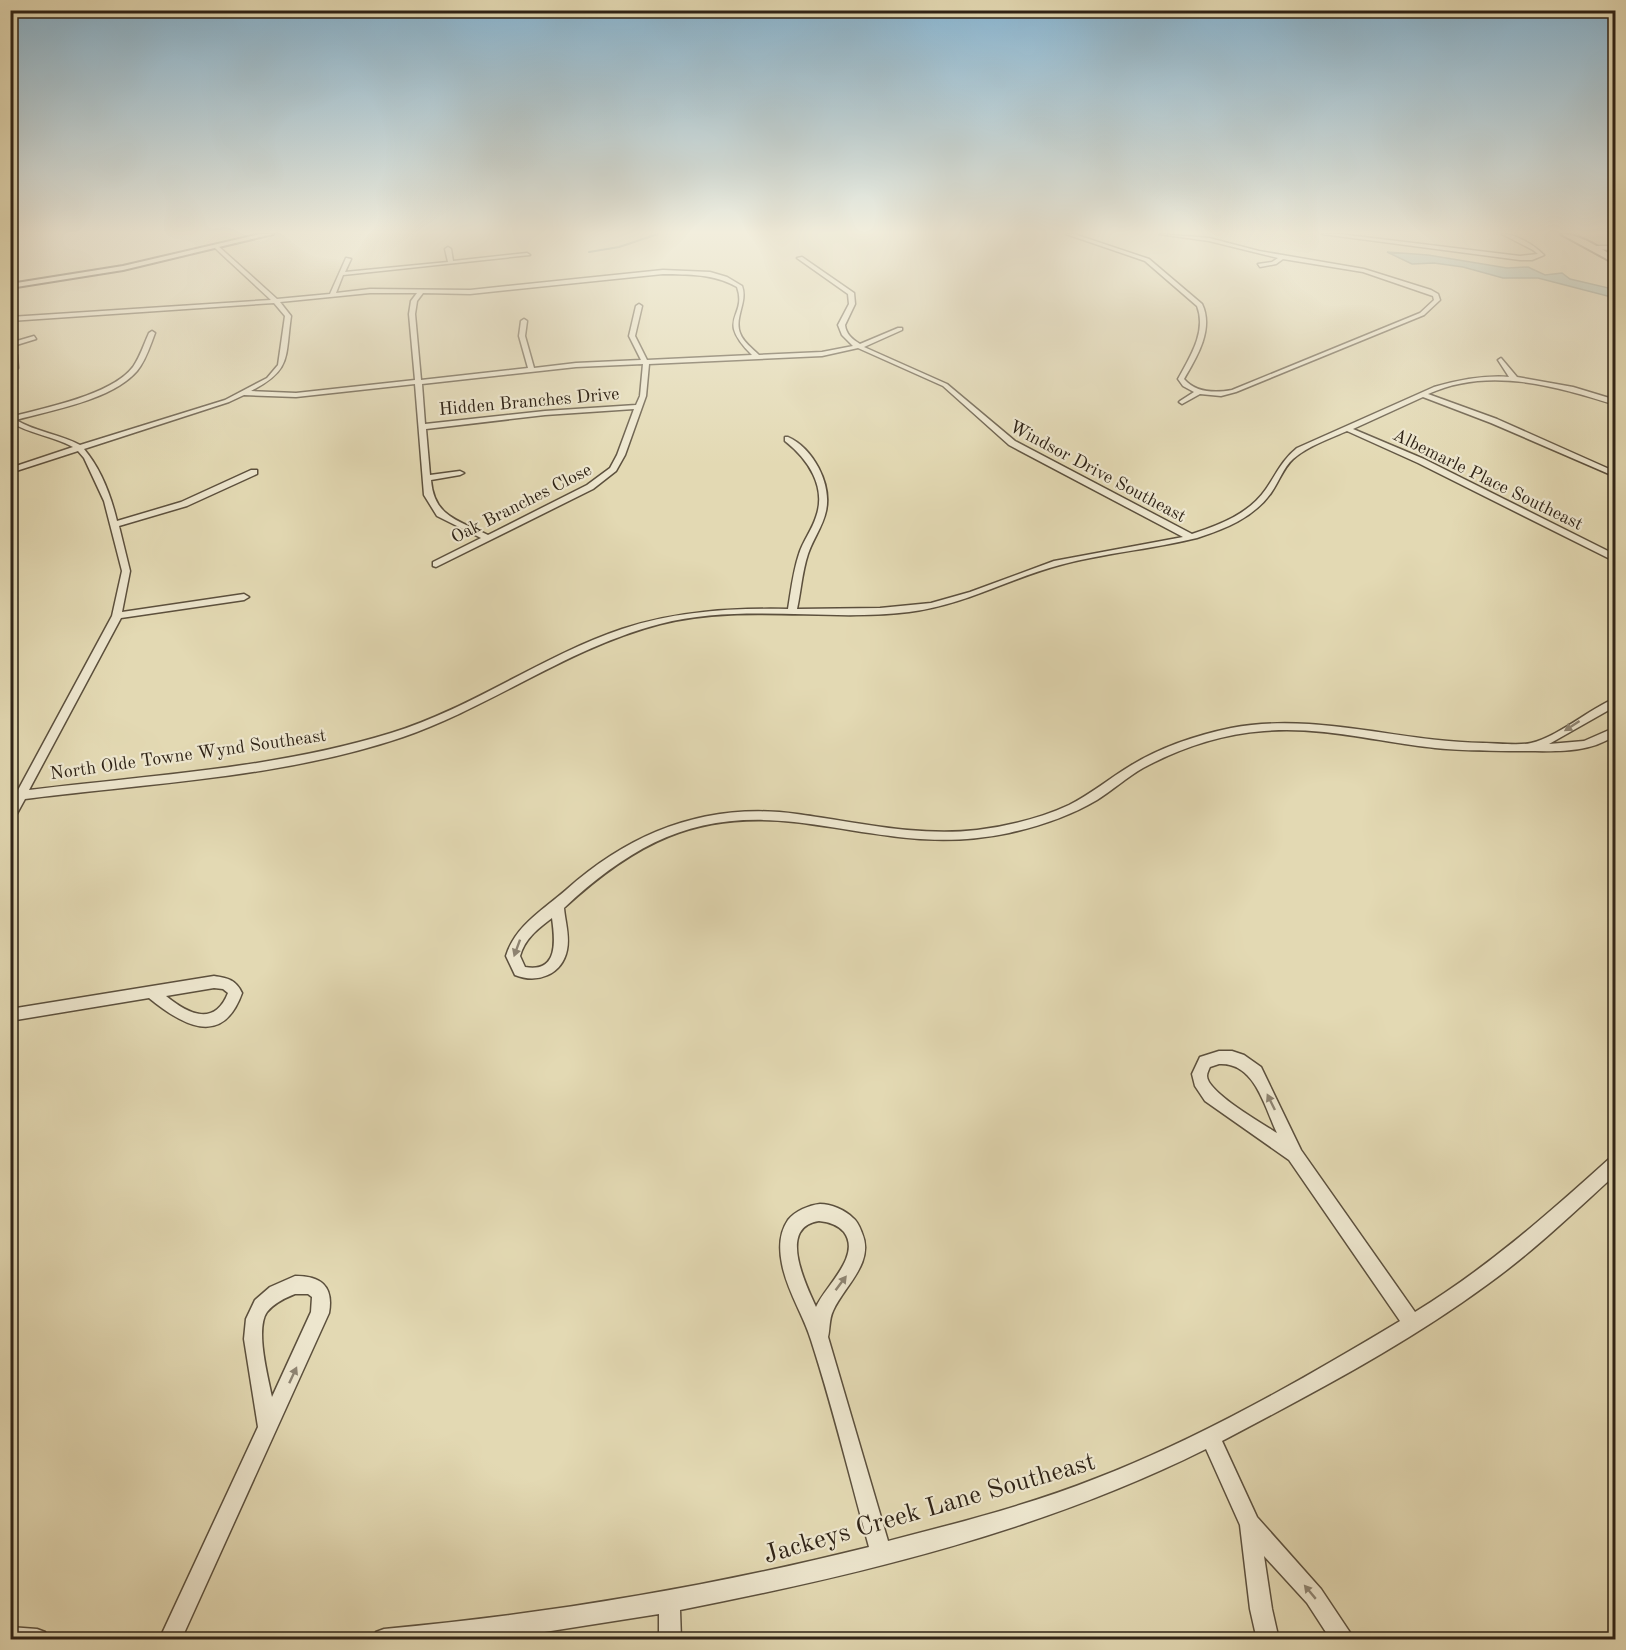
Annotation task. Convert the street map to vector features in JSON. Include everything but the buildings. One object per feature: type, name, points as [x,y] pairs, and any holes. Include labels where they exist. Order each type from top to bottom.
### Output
[{"type":"street","points":[[10,319],[128,311]]},
{"type":"street","points":[[10,471],[245,393],[269,380],[280,365],[288,315],[285,311]]},
{"type":"street","points":[[412,311],[428,495],[435,508],[448,519],[487,538]]},
{"type":"street","points":[[638,311],[632,336],[646,361]]},
{"type":"street","points":[[739,311],[737,332],[757,357]]},
{"type":"street","name":"Windsor Drive Southeast","points":[[847,311],[842,319],[841,326],[844,334],[860,346],[938,381],[955,392],[1011,444],[1190,537]]},
{"type":"street","points":[[1202,311],[1196,350],[1181,379],[1189,387],[1200,392],[1215,394],[1234,391],[1425,311]]},
{"type":"street","points":[[524,321],[522,340],[531,369]]},
{"type":"street","points":[[245,393],[296,394],[531,369],[646,361],[822,354],[860,346],[900,329]]},
{"type":"street","points":[[10,419],[77,400],[128,377],[135,370],[153,333]]},
{"type":"street","points":[[10,345],[34,338]]},
{"type":"street","points":[[10,352],[15,361],[15,368],[10,375]]},
{"type":"street","points":[[1501,360],[1515,380]]},
{"type":"street","name":"Oak Branches Close","points":[[436,564],[580,492],[606,476],[617,463],[640,406],[647,369],[646,361]]},
{"type":"street","name":"North Olde Towne Wynd Southeast","points":[[16,797],[279,762],[369,743],[421,726],[588,645],[637,627],[675,618],[716,612],[792,610],[877,612],[917,608],[964,597],[1057,563],[1190,537],[1240,517],[1263,499],[1286,460],[1300,450],[1446,384],[1464,380],[1515,380],[1569,389],[1615,402]]},
{"type":"street","points":[[1182,402],[1200,392]]},
{"type":"street","points":[[1422,394],[1494,421],[1616,476]]},
{"type":"street","name":"Hidden Branches Drive","points":[[422,427],[545,413],[640,406]]},
{"type":"street","points":[[10,419],[25,428],[62,438],[80,448],[100,481],[115,524],[126,571],[117,616],[16,797],[10,816]]},
{"type":"street","name":"Albemarle Place Southeast","points":[[1347,429],[1421,461],[1616,559]]},
{"type":"street","points":[[788,439],[803,450],[815,468],[822,486],[822,511],[804,553],[792,610]]},
{"type":"street","points":[[115,524],[184,504],[255,472]]},
{"type":"street","points":[[426,478],[460,473]]},
{"type":"street","points":[[117,616],[244,597]]},
{"type":"street","points":[[1527,747],[1557,736],[1616,701]]},
{"type":"street","points":[[557,907],[562,942],[558,958],[552,966],[540,972],[531,974],[520,971],[515,962],[514,949],[534,923],[557,907],[581,883],[635,845],[669,829],[697,820],[735,816],[778,817],[915,837],[966,835],[997,831],[1040,820],[1075,807],[1155,757],[1192,741],[1234,731],[1267,727],[1306,727],[1444,746],[1564,747],[1590,745],[1616,730]]},
{"type":"street","points":[[10,1015],[151,992],[214,982],[225,983],[232,987],[235,993],[228,1007],[219,1015],[199,1022],[191,1020],[151,992]]},
{"type":"street","points":[[1295,1155],[1210,1096],[1200,1081],[1199,1074],[1205,1062],[1221,1057],[1241,1060],[1249,1065],[1260,1078],[1295,1155],[1413,1324]]},
{"type":"street","name":"Jackeys Creek Lane Southeast","points":[[384,1640],[459,1634],[553,1622],[763,1584],[881,1554],[1072,1497],[1160,1461],[1210,1437],[1413,1324],[1493,1269],[1616,1163]]},
{"type":"street","points":[[820,1336],[823,1312],[831,1296],[851,1270],[858,1251],[852,1229],[844,1220],[821,1212],[800,1219],[792,1226],[789,1237],[791,1262],[803,1299],[820,1336],[881,1554]]},
{"type":"street","points":[[170,1640],[320,1313],[321,1293],[311,1285],[295,1285],[276,1293],[261,1306],[255,1318],[253,1340],[267,1427]]},
{"type":"street","points":[[1210,1437],[1250,1524],[1268,1640]]},
{"type":"street","points":[[1250,1524],[1314,1596],[1344,1640]]},
{"type":"street","points":[[669,1601],[670,1640]]},
{"type":"street","points":[[10,1638],[37,1640]]}]
